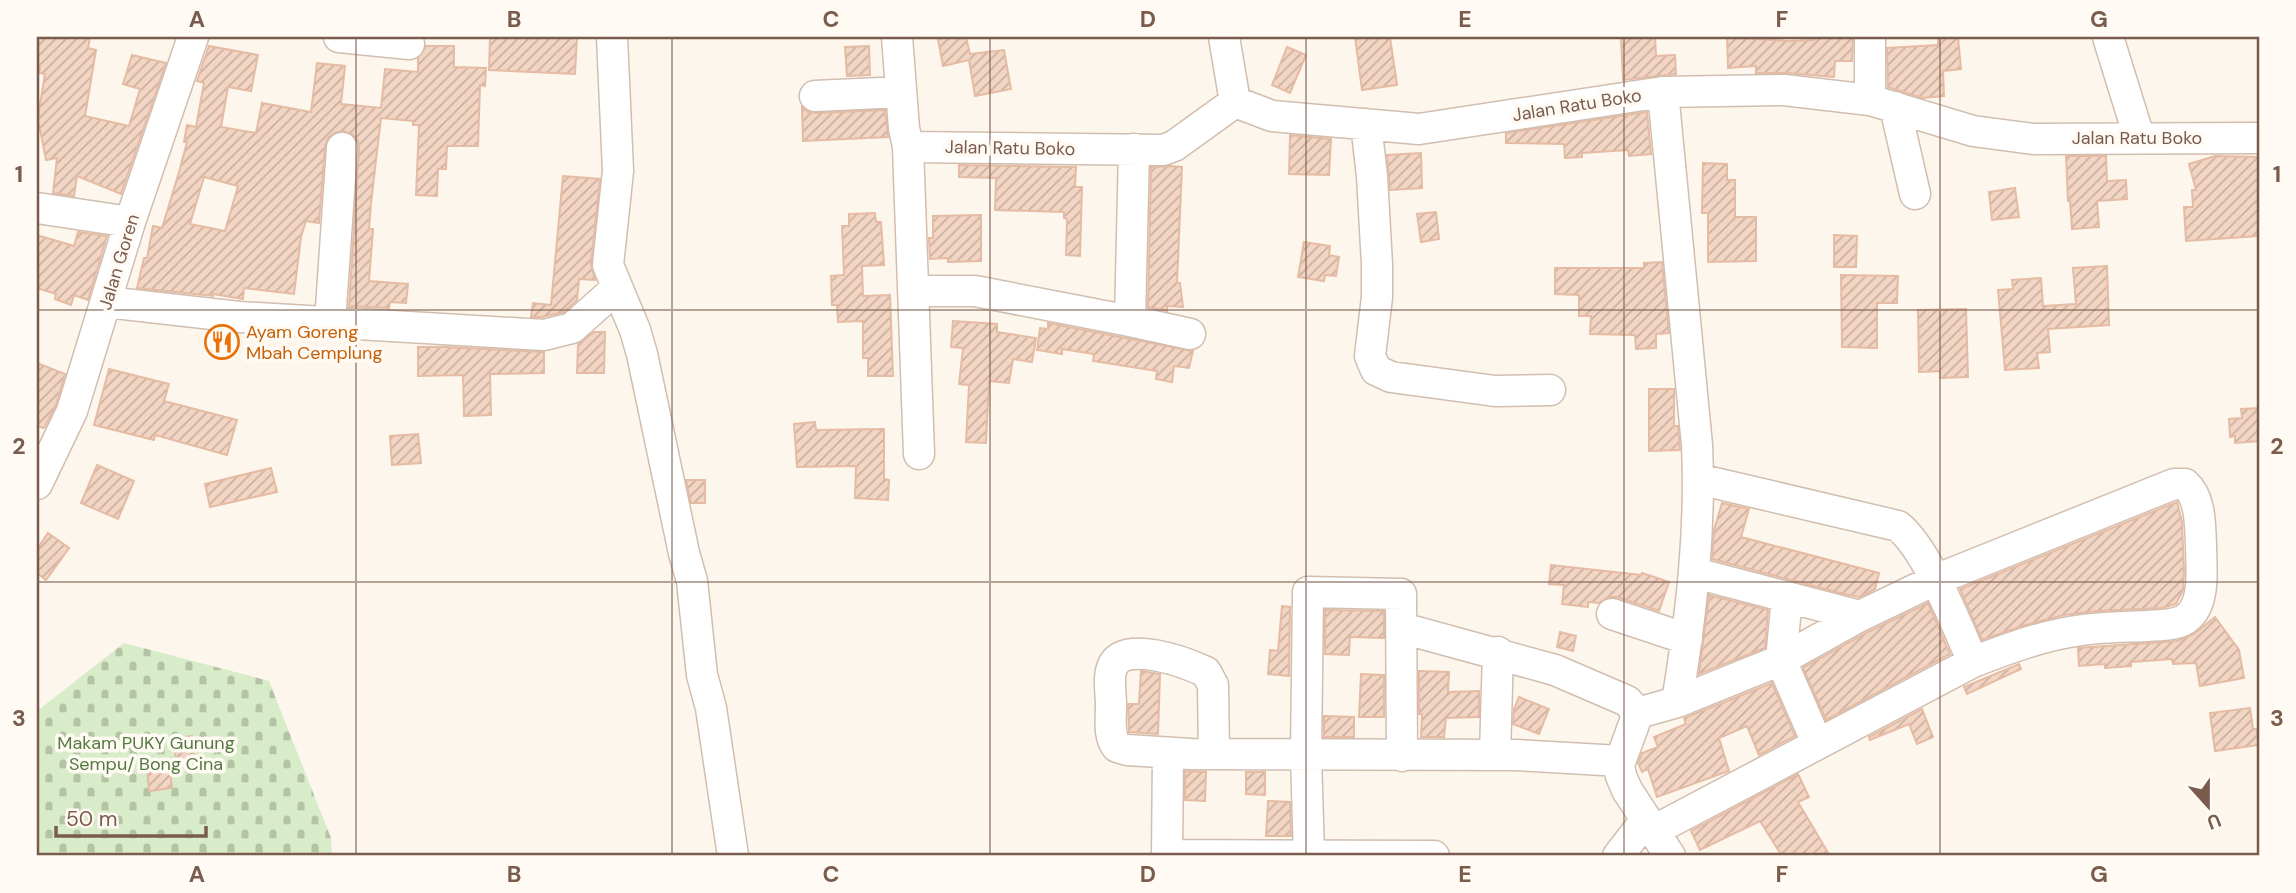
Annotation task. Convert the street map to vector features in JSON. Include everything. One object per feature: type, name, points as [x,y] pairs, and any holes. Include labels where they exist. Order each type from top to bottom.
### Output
[{"type":"street","name":"Jalan Goren","points":[[39,476],[72,411],[130,222],[193,37]]},
{"type":"street","points":[[339,37],[409,44]]},
{"type":"street","points":[[612,37],[618,171],[608,265],[642,354],[692,581],[702,675],[710,708],[733,856]]},
{"type":"street","points":[[897,37],[908,147],[919,454]]},
{"type":"street","points":[[1224,37],[1235,102]]},
{"type":"street","points":[[1870,37],[1882,103],[1915,194]]},
{"type":"street","points":[[2108,37],[2139,136]]},
{"type":"street","name":"Jalan Ratu Boko","points":[[908,147],[1169,149],[1235,102],[1272,117],[1419,129],[1663,92],[1784,90],[1882,103],[1973,131],[2033,139],[2139,136],[2259,138]]},
{"type":"street","points":[[815,96],[901,92]]},
{"type":"street","points":[[1663,92],[1698,479],[1695,573],[1676,702]]},
{"type":"street","points":[[1366,124],[1377,265],[1377,298],[1370,356],[1376,370],[1391,377],[1495,391],[1550,390]]},
{"type":"street","points":[[330,322],[342,148]]},
{"type":"street","points":[[1130,321],[1133,149]]},
{"type":"street","points":[[37,208],[130,222]]},
{"type":"street","points":[[106,303],[239,317],[544,335],[572,328],[617,288]]},
{"type":"street","points":[[913,291],[975,291],[1190,334]]},
{"type":"street","points":[[1698,479],[1898,526],[1914,543],[1935,580],[1973,662]]},
{"type":"street","points":[[1618,856],[1650,826],[1973,662],[2017,645],[2055,635],[2082,630],[2170,624],[2189,617],[2196,608],[2201,582],[2198,509],[2185,484],[2174,484],[1935,580],[1860,616],[1781,660],[1676,702],[1638,713]]},
{"type":"street","points":[[1695,573],[1860,616]]},
{"type":"street","points":[[1309,856],[1306,755],[1308,592],[1401,594],[1402,755]]},
{"type":"street","points":[[1787,597],[1781,660],[1817,743]]},
{"type":"street","points":[[1612,614],[1687,639]]},
{"type":"street","points":[[1402,628],[1498,652],[1555,670],[1628,701],[1638,713]]},
{"type":"street","points":[[1495,755],[1498,652]]},
{"type":"street","points":[[1214,754],[1213,685],[1206,672],[1150,654],[1135,653],[1122,657],[1112,665],[1111,735],[1114,744],[1127,750],[1168,754],[1495,755],[1620,761]]},
{"type":"street","points":[[1638,713],[1620,761],[1621,776],[1627,790],[1670,856]]},
{"type":"street","points":[[1168,754],[1167,855],[1434,856]]},
{"type":"green space","name":"Makam PUKY Gunung Sempu/ Bong Cina","points":[[124,643],[269,681],[331,838],[332,856],[37,856],[37,711]]},
{"type":"building","points":[[37,37],[90,37],[88,48],[96,50],[85,116],[129,126],[140,89],[123,84],[132,55],[166,63],[121,194],[77,176],[74,196],[53,193],[57,158],[46,160],[37,123],[45,74],[39,73],[40,65],[37,65]]},
{"type":"building","points":[[490,37],[577,37],[575,74],[489,70]]},
{"type":"building","points":[[966,37],[970,54],[1004,50],[1011,89],[975,96],[969,60],[943,66],[938,39]]},
{"type":"building","points":[[1355,37],[1390,37],[1397,85],[1362,90]]},
{"type":"building","points":[[1655,37],[1656,56],[1675,55],[1676,74],[1623,80],[1621,38]]},
{"type":"building","points":[[1727,37],[1789,41],[1814,40],[1814,37],[1853,37],[1852,61],[1835,61],[1834,77],[1756,73],[1756,66],[1728,68]]},
{"type":"building","points":[[1938,37],[1958,37],[1961,69],[1943,71],[1944,96],[1922,98],[1888,87],[1887,48],[1938,45]]},
{"type":"building","points":[[209,46],[258,55],[251,91],[228,87],[221,127],[256,133],[262,103],[311,112],[317,63],[345,66],[341,104],[381,108],[385,69],[418,72],[418,58],[426,46],[454,46],[454,67],[486,68],[485,86],[480,85],[478,146],[447,146],[446,169],[438,169],[437,196],[416,195],[419,125],[413,125],[413,121],[381,118],[369,229],[373,229],[369,281],[408,284],[406,303],[390,302],[389,308],[349,306],[359,149],[358,141],[352,134],[343,131],[328,138],[325,146],[319,223],[306,221],[301,237],[294,294],[244,288],[243,299],[137,288],[144,258],[147,258],[153,226],[162,228],[187,142],[184,142],[187,125],[196,127],[204,83],[197,81]],"holes":[[[204,177],[238,186],[225,231],[190,224]]]},
{"type":"building","points":[[869,46],[870,75],[847,76],[845,47]]},
{"type":"building","points":[[1287,47],[1306,55],[1290,93],[1272,85]]},
{"type":"building","points":[[802,107],[808,112],[816,113],[885,110],[888,137],[803,141]]},
{"type":"building","points":[[1647,112],[1651,154],[1629,156],[1628,150],[1582,153],[1582,157],[1565,158],[1564,144],[1506,143],[1506,133]]},
{"type":"building","points":[[1290,135],[1331,139],[1329,175],[1289,174]]},
{"type":"building","points":[[1421,153],[1422,188],[1390,190],[1387,155]]},
{"type":"building","points":[[2066,156],[2106,156],[2107,181],[2126,180],[2127,199],[2097,201],[2099,227],[2072,229]]},
{"type":"building","points":[[2215,156],[2259,157],[2259,236],[2186,241],[2184,207],[2193,207],[2192,190],[2196,190],[2189,164]]},
{"type":"building","points":[[1703,163],[1727,164],[1727,180],[1735,180],[1735,217],[1756,217],[1756,261],[1708,262],[1708,213],[1702,213]]},
{"type":"building","points":[[959,165],[1076,167],[1075,187],[1082,187],[1080,256],[1066,255],[1067,219],[1064,218],[1064,212],[995,210],[996,178],[959,177]]},
{"type":"building","points":[[1151,167],[1182,167],[1177,283],[1180,283],[1183,307],[1167,306],[1167,311],[1148,307]]},
{"type":"building","points":[[563,176],[600,179],[591,263],[595,280],[579,279],[577,300],[564,312],[531,317],[533,303],[551,305]]},
{"type":"building","points":[[2015,188],[2019,217],[1992,220],[1989,192]]},
{"type":"building","points":[[1436,212],[1439,239],[1421,242],[1417,214]]},
{"type":"building","points":[[875,213],[876,222],[881,222],[884,265],[862,266],[863,296],[890,295],[893,376],[868,376],[868,358],[863,358],[863,321],[838,322],[837,305],[832,305],[831,276],[844,275],[842,226],[849,226],[849,214]]},
{"type":"building","points":[[981,215],[981,261],[948,262],[948,258],[930,259],[929,238],[933,238],[933,216]]},
{"type":"building","points":[[78,232],[107,236],[88,300],[74,295],[71,305],[55,299],[56,294],[37,288],[37,235],[74,246]]},
{"type":"building","points":[[1834,235],[1857,236],[1856,267],[1834,267]]},
{"type":"building","points":[[1304,242],[1330,246],[1329,255],[1339,257],[1336,276],[1325,275],[1324,281],[1298,277]]},
{"type":"building","points":[[1662,262],[1669,333],[1656,334],[1656,348],[1636,349],[1635,335],[1590,334],[1591,316],[1579,316],[1579,295],[1555,294],[1555,268],[1644,268],[1644,263]]},
{"type":"building","points":[[2107,266],[2109,325],[2048,329],[2050,352],[2037,353],[2039,368],[2005,370],[1998,290],[2013,289],[2012,280],[2041,278],[2043,306],[2076,304],[2073,268]]},
{"type":"building","points":[[1841,275],[1898,276],[1897,303],[1877,303],[1877,348],[1842,347]]},
{"type":"building","points":[[1966,309],[1968,377],[1940,378],[1940,371],[1919,372],[1918,310]]},
{"type":"building","points":[[953,321],[997,324],[997,332],[1036,338],[1032,362],[1013,359],[1009,383],[989,381],[986,443],[966,442],[969,385],[959,384],[963,348],[951,347]]},
{"type":"building","points":[[1048,323],[1193,351],[1189,368],[1174,366],[1172,382],[1156,379],[1157,371],[1093,361],[1094,354],[1062,349],[1062,354],[1037,350],[1040,328],[1048,329]]},
{"type":"building","points":[[594,332],[605,332],[604,373],[577,373],[578,344]]},
{"type":"building","points":[[418,347],[544,352],[544,373],[490,374],[491,415],[464,416],[463,375],[418,376]]},
{"type":"building","points":[[37,363],[65,374],[56,405],[44,428],[37,426]]},
{"type":"building","points":[[109,369],[169,384],[164,401],[237,420],[227,455],[155,435],[154,440],[94,425]]},
{"type":"building","points":[[1649,389],[1674,389],[1674,426],[1678,426],[1680,450],[1649,451]]},
{"type":"building","points":[[2259,408],[2259,441],[2235,443],[2235,436],[2230,437],[2229,419],[2242,418],[2241,409]]},
{"type":"building","points":[[815,422],[816,430],[884,429],[884,479],[889,480],[888,500],[855,498],[856,466],[797,467],[794,424]]},
{"type":"building","points":[[418,434],[421,463],[392,465],[390,436]]},
{"type":"building","points":[[97,465],[134,481],[118,519],[81,503]]},
{"type":"building","points":[[271,468],[277,492],[210,507],[205,484]]},
{"type":"building","points":[[686,480],[705,480],[705,503],[691,503]]},
{"type":"building","points":[[2177,502],[2182,522],[2184,573],[2183,590],[2176,604],[2162,608],[2064,615],[1982,640],[1960,589]]},
{"type":"building","points":[[1722,503],[1749,509],[1741,537],[1879,573],[1875,589],[1860,597],[1712,559],[1714,530]]},
{"type":"building","points":[[48,533],[69,548],[46,580],[37,573],[37,549]]},
{"type":"building","points":[[1551,565],[1642,573],[1669,582],[1659,611],[1617,597],[1608,597],[1599,603],[1588,602],[1588,607],[1562,604],[1564,585],[1549,584]]},
{"type":"building","points":[[1709,595],[1768,610],[1765,648],[1699,674]]},
{"type":"building","points":[[1928,603],[1950,654],[1826,720],[1803,668]]},
{"type":"building","points":[[1282,606],[1290,607],[1289,676],[1268,674],[1270,650],[1278,651]]},
{"type":"building","points":[[1325,610],[1384,611],[1384,638],[1350,637],[1349,655],[1325,654]]},
{"type":"building","points":[[2215,617],[2239,650],[2244,678],[2200,686],[2196,663],[2173,664],[2172,659],[2131,662],[2131,666],[2105,668],[2105,664],[2079,666],[2078,648],[2177,641],[2194,634]]},
{"type":"building","points":[[1560,632],[1576,636],[1573,651],[1557,647]]},
{"type":"building","points":[[2019,664],[2021,669],[1967,694],[1964,687]]},
{"type":"building","points":[[1141,671],[1160,674],[1158,734],[1129,732],[1128,704],[1139,704]]},
{"type":"building","points":[[1419,671],[1449,672],[1448,692],[1479,691],[1479,717],[1446,718],[1444,737],[1421,737]]},
{"type":"building","points":[[1361,674],[1384,675],[1384,717],[1359,717]]},
{"type":"building","points":[[1772,683],[1795,736],[1759,755],[1747,726],[1719,738],[1729,771],[1657,797],[1648,769],[1642,772],[1638,763],[1642,753],[1658,747],[1654,737],[1686,724],[1684,718]]},
{"type":"building","points":[[1519,697],[1549,709],[1539,734],[1513,724],[1514,709]]},
{"type":"building","points":[[2250,708],[2259,745],[2215,751],[2210,713]]},
{"type":"building","points":[[1922,709],[1933,737],[1917,744],[1909,724],[1870,740],[1869,737]]},
{"type":"building","points":[[1324,716],[1354,717],[1354,737],[1324,737]]},
{"type":"building","points":[[192,736],[194,759],[176,761],[174,738]]},
{"type":"building","points":[[169,762],[172,788],[149,791],[147,765]]},
{"type":"building","points":[[1185,771],[1206,772],[1205,801],[1185,800]]},
{"type":"building","points":[[1246,772],[1265,772],[1265,795],[1246,794]]},
{"type":"building","points":[[1798,774],[1809,797],[1798,802],[1830,856],[1782,856],[1760,821],[1700,850],[1691,831]]},
{"type":"building","points":[[1268,801],[1290,802],[1291,836],[1266,836]]},
{"type":"place","name":"Ayam Goreng Mbah Cemplung","points":[[222,342]]}]
